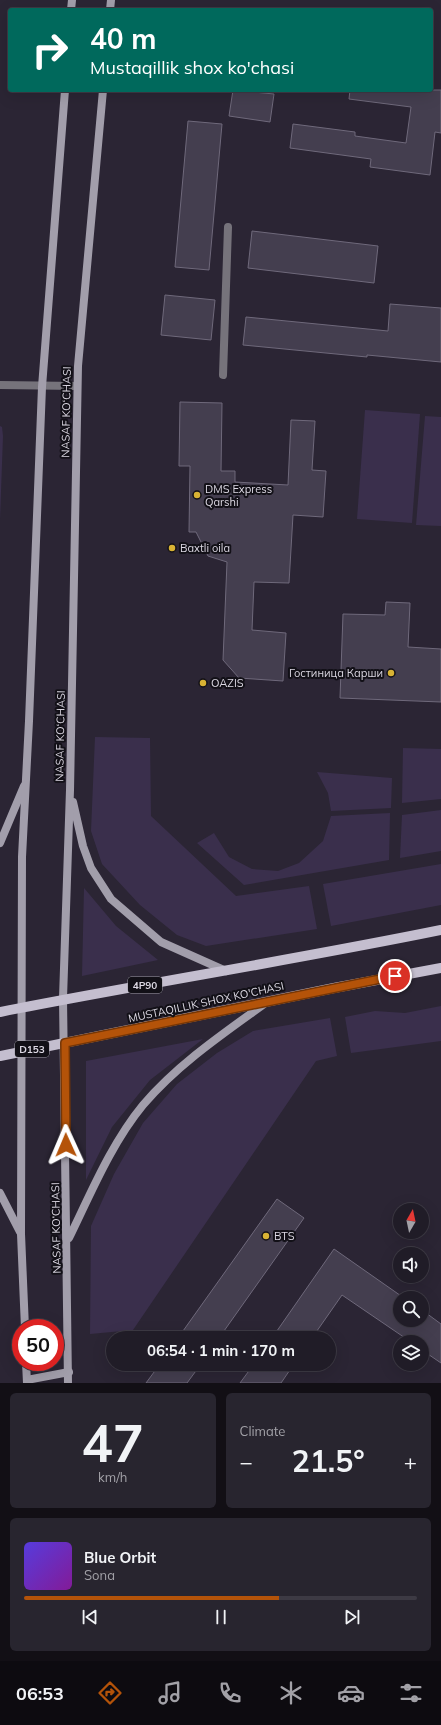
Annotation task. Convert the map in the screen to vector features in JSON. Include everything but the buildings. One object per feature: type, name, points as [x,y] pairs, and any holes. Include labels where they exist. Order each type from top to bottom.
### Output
[{"type":"main road","points":[[25,1319],[21,1234],[22,858],[42,387],[65,92]]},
{"type":"main road","name":"NASAF KO‘CHASI","points":[[68,1383],[65,1043],[63,998],[70,790],[77,386],[103,92]]},
{"type":"main road","points":[[0,843],[26,779]]},
{"type":"main road","points":[[70,790],[83,846],[91,868],[110,899],[161,942],[227,972],[441,930]]},
{"type":"main road","name":"MUSTAQILLIK SHOX KO'CHASI","points":[[0,1056],[22,1050],[65,1043],[270,1000],[441,968]]},
{"type":"main road","name":"4P90","points":[[63,998],[227,972]]},
{"type":"main road","points":[[0,1012],[63,998]]},
{"type":"main road","points":[[67,1241],[116,1145],[143,1105],[180,1068],[270,1000]]},
{"type":"main road","points":[[0,1193],[21,1234]]},
{"type":"main road","points":[[26,1371],[27,1382],[69,1372]]},
{"type":"street","points":[[223,375],[228,227]]},
{"type":"street","points":[[0,385],[42,387],[77,386]]},
{"type":"shaded area","points":[[365,410],[420,414],[412,523],[357,519]]},
{"type":"shaded area","points":[[425,416],[441,417],[441,526],[416,525]]},
{"type":"shaded area","points":[[0,426],[2,427],[3,436],[0,520]]},
{"type":"shaded area","points":[[95,737],[150,738],[151,816],[236,896],[309,886],[317,929],[206,946],[177,935],[140,905],[102,864],[91,831]]},
{"type":"shaded area","points":[[403,748],[441,749],[441,799],[402,803]]},
{"type":"shaded area","points":[[317,772],[392,778],[391,808],[331,811],[328,793]]},
{"type":"shaded area","points":[[441,810],[441,851],[400,858],[402,815]]},
{"type":"shaded area","points":[[390,813],[389,860],[244,885],[197,843],[214,833],[229,857],[252,869],[278,871],[299,863],[323,841],[331,816]]},
{"type":"shaded area","points":[[441,864],[441,905],[331,926],[323,884]]},
{"type":"shaded area","points":[[84,888],[116,926],[158,960],[82,976]]},
{"type":"shaded area","points":[[441,1006],[441,1041],[351,1053],[345,1017],[375,1011],[405,1013]]},
{"type":"shaded area","points":[[330,1018],[337,1056],[316,1061],[133,1330],[106,1331],[106,1333],[90,1334],[91,1226],[114,1174],[143,1123],[177,1084],[217,1053],[253,1031]]},
{"type":"shaded area","points":[[203,1039],[150,1080],[112,1127],[86,1180],[86,1061]]},
{"type":"place","name":"DMS Express Qarshi","points":[[197,495]]},
{"type":"place","name":"Baxtli oila","points":[[172,548]]},
{"type":"place","name":"Гостиница Карши","points":[[391,673]]},
{"type":"place","name":"OAZIS","points":[[203,683]]},
{"type":"place","name":"BTS","points":[[266,1236]]},
{"type":"route","points":[[66,1145],[64,1081],[65,1043],[295,995],[395,976]]}]
